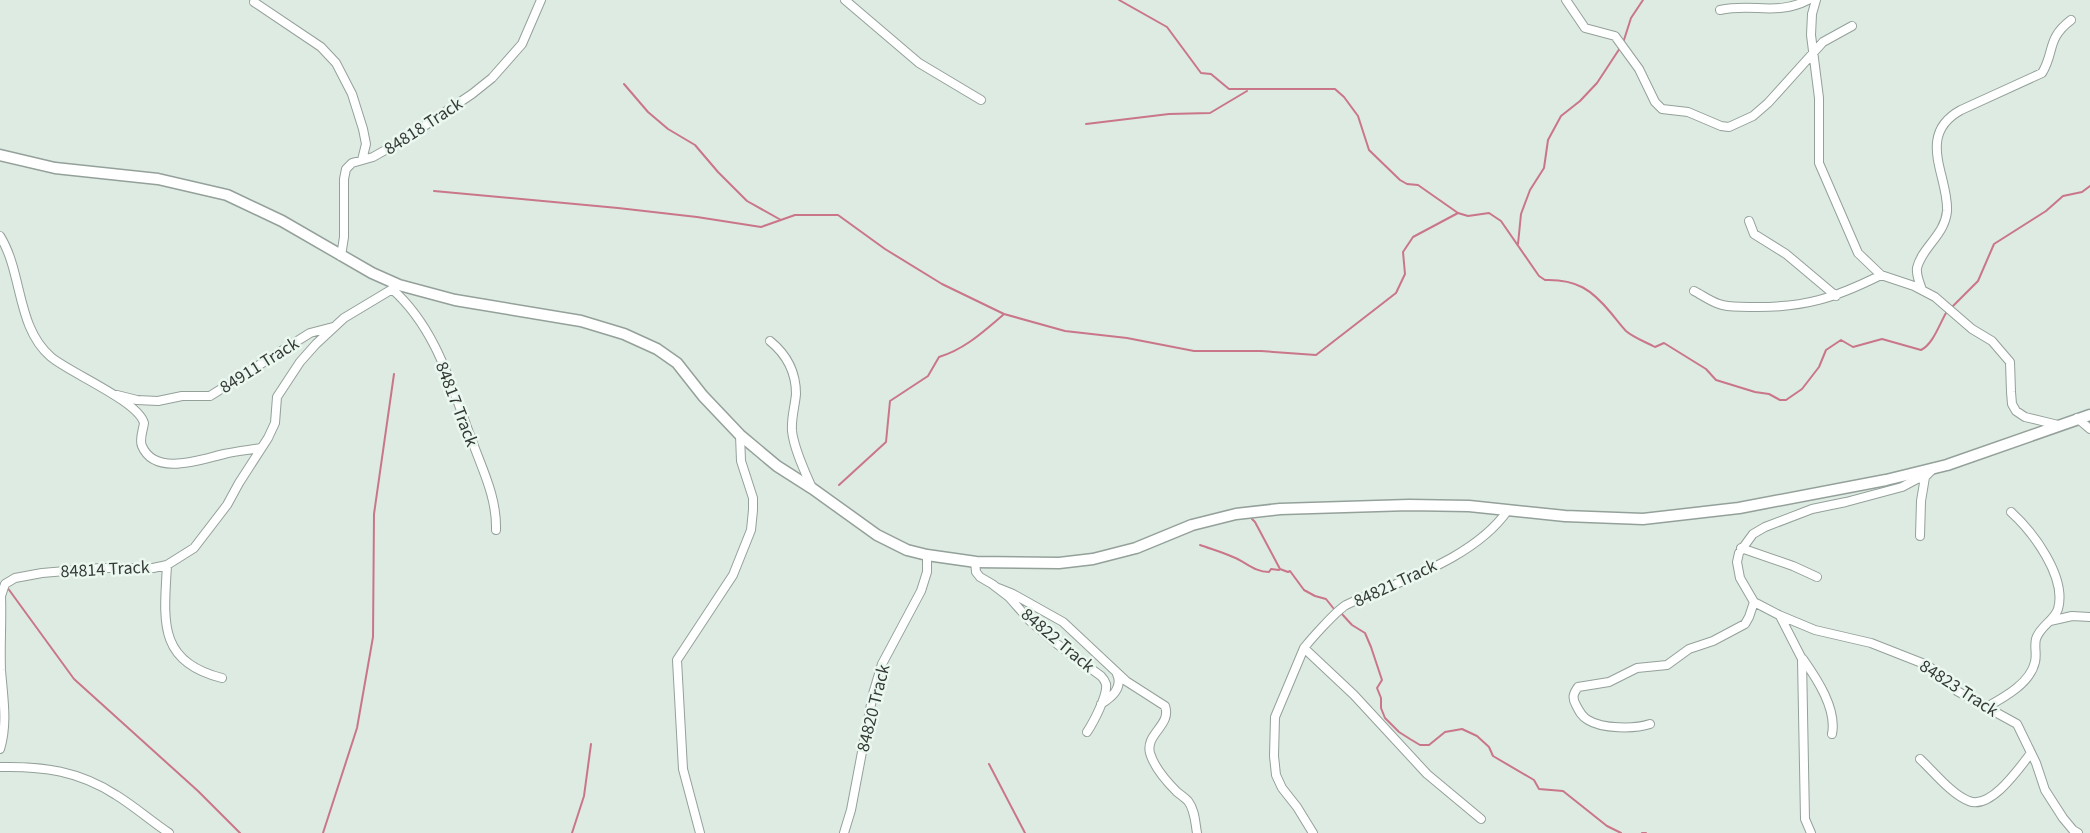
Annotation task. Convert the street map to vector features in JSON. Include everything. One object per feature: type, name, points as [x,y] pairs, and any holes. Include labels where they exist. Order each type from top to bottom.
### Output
[{"type":"street","name":"84818 Track","points":[[341,256],[344,237],[346,169],[352,163],[373,157],[405,139],[492,78],[522,44],[541,0]]},
{"type":"street","points":[[844,0],[919,63],[981,100]]},
{"type":"street","points":[[1566,0],[1585,28],[1615,36],[1623,44],[1639,69],[1655,102],[1662,109],[1688,112],[1721,126],[1736,125],[1753,116],[1768,104],[1813,52],[1833,35],[1852,26]]},
{"type":"street","points":[[1720,10],[1746,6],[1775,10],[1808,0]]},
{"type":"street","points":[[1816,0],[1812,14],[1813,52],[1819,98],[1819,163],[1858,253],[1881,274],[1935,297],[1972,329],[1992,341],[2010,362],[2012,404],[2016,411],[2025,417],[2058,425]]},
{"type":"street","points":[[254,2],[321,47],[336,63],[352,94],[363,129],[366,144],[362,160]]},
{"type":"street","points":[[1922,290],[1917,268],[1943,227],[1947,211],[1937,160],[1939,137],[1944,125],[1950,116],[1961,110],[2042,73],[2047,65],[2051,43],[2062,27],[2071,20]]},
{"type":"street","points":[[0,155],[55,168],[158,179],[227,195],[282,221],[395,287],[455,300],[581,321],[624,334],[657,349],[677,363],[703,396],[740,435],[777,466],[877,535],[907,550],[975,561],[1059,563],[1093,559],[1136,548],[1192,525],[1236,514],[1280,509],[1409,505],[1469,506],[1564,516],[1643,519],[1739,508],[1886,480],[1934,468],[1967,459],[2077,418],[2090,416]]},
{"type":"street","points":[[1749,221],[1754,234],[1792,259],[1836,296]]},
{"type":"street","points":[[0,236],[11,258],[32,333],[39,346],[53,358],[113,394],[143,418],[142,446],[146,452],[169,464],[200,461],[261,448]]},
{"type":"street","points":[[1694,291],[1720,304],[1731,306],[1792,306],[1836,296],[1881,274]]},
{"type":"street","points":[[333,327],[395,287]]},
{"type":"street","name":"84817 Track","points":[[395,287],[417,316],[445,368],[491,489],[496,513],[496,531]]},
{"type":"street","name":"84911 Track","points":[[113,394],[137,400],[158,401],[182,396],[210,396],[310,333],[333,327]]},
{"type":"street","name":"84814 Track","points":[[0,749],[4,718],[1,670],[1,596],[5,584],[15,578],[42,573],[101,568],[153,568],[167,565],[194,548],[227,505],[275,423],[277,397],[300,363],[333,327]]},
{"type":"street","points":[[770,341],[779,348],[794,375],[796,394],[792,420],[793,439],[813,489]]},
{"type":"street","points":[[2077,418],[2090,429]]},
{"type":"street","points":[[700,833],[682,769],[677,660],[732,575],[751,530],[753,498],[741,461],[740,435]]},
{"type":"street","points":[[1650,724],[1624,728],[1591,722],[1584,718],[1578,709],[1573,699],[1574,692],[1578,687],[1609,682],[1637,668],[1667,665],[1689,649],[1713,641],[1745,624],[1754,602],[1740,578],[1737,562],[1741,548],[1753,534],[1812,509],[1902,487],[1925,477],[1934,468]]},
{"type":"street","points":[[1920,536],[1921,501],[1925,477]]},
{"type":"street","name":"84821 Track","points":[[1313,832],[1282,788],[1276,775],[1274,756],[1275,717],[1304,648],[1310,639],[1345,606],[1403,581],[1464,550],[1494,528],[1508,510]]},
{"type":"street","points":[[1985,708],[2003,698],[2029,674],[2035,664],[2035,641],[2038,633],[2054,616],[2059,604],[2059,587],[2055,575],[2035,537],[2011,512]]},
{"type":"street","points":[[1741,548],[1817,577]]},
{"type":"street","name":"84820 Track","points":[[844,833],[851,810],[876,684],[882,664],[921,591],[927,572],[927,555]]},
{"type":"street","name":"84822 Track","points":[[975,561],[976,572],[980,578],[998,588],[1050,638],[1101,676],[1106,683],[1101,705],[1087,732]]},
{"type":"street","points":[[167,565],[164,599],[166,621],[175,651],[182,660],[206,674],[222,678]]},
{"type":"street","points":[[998,588],[1063,622],[1116,673],[1165,706],[1166,719],[1149,746],[1151,755],[1158,768],[1177,792],[1188,801],[1194,811],[1197,833]]},
{"type":"street","name":"84823 Track","points":[[1754,602],[1815,630],[1871,643],[1927,665],[1957,691],[2017,724],[2045,790],[2075,832]]},
{"type":"street","points":[[1779,615],[1824,694],[1834,719],[1832,734]]},
{"type":"street","points":[[2049,621],[2072,616],[2090,617]]},
{"type":"street","points":[[1304,648],[1354,695],[1427,774],[1481,819]]},
{"type":"street","points":[[1802,658],[1805,819],[1811,833]]},
{"type":"street","points":[[1101,705],[1118,687],[1119,678],[1116,673]]},
{"type":"street","points":[[1920,759],[1957,793],[1968,801],[1976,803],[1995,794],[2031,753]]},
{"type":"street","points":[[0,767],[32,766],[63,771],[90,780],[117,795],[169,833]]},
{"type":"waterway","points":[[1119,0],[1167,27],[1201,73],[1211,74],[1229,89],[1335,89],[1358,116],[1369,150],[1400,180],[1407,184],[1418,185],[1458,213],[1468,216],[1489,213],[1501,221],[1539,276],[1545,280],[1575,284],[1590,292],[1624,329],[1636,338],[1655,347],[1664,343],[1706,369],[1716,380],[1786,400],[1802,389],[1819,367],[1826,350],[1841,340],[1853,347],[1882,339],[1921,350],[1932,339],[1946,313]]},
{"type":"waterway","points":[[1623,43],[1631,18],[1643,0]]},
{"type":"waterway","points":[[1518,244],[1521,214],[1530,190],[1544,168],[1548,140],[1561,116],[1597,83],[1620,48]]},
{"type":"waterway","points":[[624,84],[648,112],[668,129],[695,145],[747,201],[781,220]]},
{"type":"waterway","points":[[1086,124],[1169,114],[1210,113],[1247,91]]},
{"type":"waterway","points":[[1951,308],[1978,281],[1994,244],[2046,211],[2063,196],[2082,192],[2090,186]]},
{"type":"waterway","points":[[434,191],[618,208],[761,227],[795,215],[838,215],[885,249],[942,284],[1004,314],[1065,331],[1127,338],[1194,351],[1261,351],[1316,355],[1396,293],[1405,274],[1403,252],[1413,237],[1458,213]]},
{"type":"waterway","points":[[839,485],[886,442],[890,401],[928,376],[939,357],[965,345],[1003,315]]},
{"type":"waterway","points":[[323,833],[357,728],[373,637],[374,514],[394,374]]},
{"type":"waterway","points":[[1252,519],[1280,569],[1290,571],[1304,590],[1326,599],[1334,609]]},
{"type":"waterway","points":[[1200,545],[1229,555],[1259,570],[1269,572],[1271,569],[1279,570]]},
{"type":"waterway","points":[[7,587],[74,679],[198,791],[240,833]]},
{"type":"waterway","points":[[1341,613],[1352,625],[1365,633],[1382,680],[1377,688],[1381,698],[1381,708],[1385,718],[1399,732],[1420,745],[1429,745],[1445,732],[1462,729],[1477,736],[1489,747],[1493,756],[1534,780],[1539,789],[1563,791],[1607,826],[1621,833]]},
{"type":"waterway","points":[[572,833],[584,796],[591,744]]},
{"type":"waterway","points":[[989,764],[1025,833]]}]
